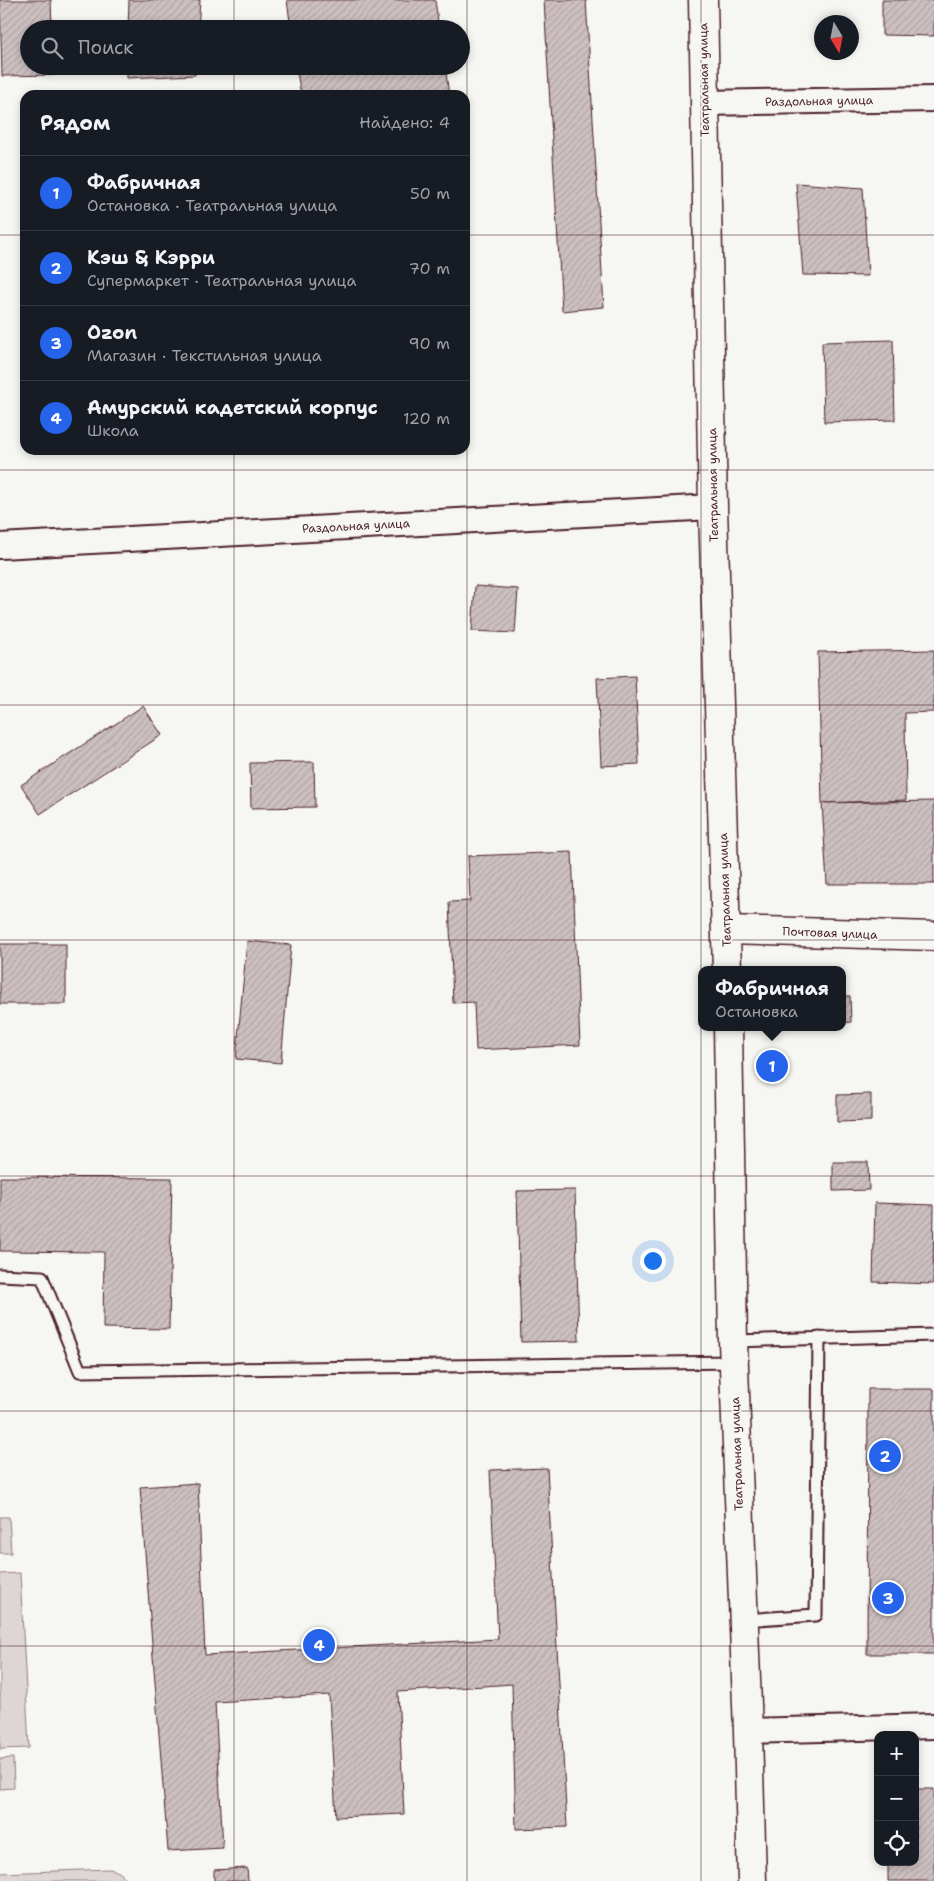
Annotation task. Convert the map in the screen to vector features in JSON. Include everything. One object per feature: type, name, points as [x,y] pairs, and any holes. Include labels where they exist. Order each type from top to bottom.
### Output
[{"type":"main road","name":"Театральная улица","points":[[703,0],[713,507],[727,966]]},
{"type":"main road","name":"Почтовая улица","points":[[727,930],[934,936]]},
{"type":"main road","name":"Театральная улица","points":[[728,1031],[733,1351],[752,1881]]},
{"type":"street","name":"Раздольная улица","points":[[704,103],[934,99]]},
{"type":"street","name":"Раздольная улица","points":[[0,546],[713,507]]},
{"type":"street","points":[[748,1730],[934,1726]]},
{"type":"lane","points":[[0,1275],[42,1277],[80,1371],[733,1351],[819,1338],[934,1334]]},
{"type":"lane","points":[[743,1620],[816,1615],[819,1338]]},
{"type":"shaded area","points":[[0,1517],[9,1517],[11,1553],[0,1553]]},
{"type":"shaded area","points":[[20,1573],[29,1748],[0,1749],[0,1574]]},
{"type":"shaded area","points":[[13,1758],[14,1788],[0,1789],[0,1759]]},
{"type":"shaded area","points":[[110,1869],[120,1873],[126,1881],[0,1881],[0,1873]]},
{"type":"building","points":[[0,0],[51,0],[52,20],[20,20],[20,75],[54,75],[2,76]]},
{"type":"building","points":[[129,0],[200,0],[199,20],[128,20]]},
{"type":"building","points":[[287,0],[435,0],[438,20],[290,20]]},
{"type":"building","points":[[544,0],[586,0],[604,307],[562,311]]},
{"type":"building","points":[[882,0],[934,0],[934,36],[882,35]]},
{"type":"building","points":[[127,75],[195,75],[127,78]]},
{"type":"building","points":[[298,75],[446,75],[448,90],[300,90]]},
{"type":"building","points":[[796,183],[863,188],[868,276],[803,275]]},
{"type":"building","points":[[893,340],[895,420],[824,422],[822,342]]},
{"type":"building","points":[[475,586],[518,589],[515,633],[472,631]]},
{"type":"building","points":[[934,650],[934,712],[905,713],[906,800],[822,803],[818,652]]},
{"type":"building","points":[[635,676],[639,764],[601,766],[597,678]]},
{"type":"building","points":[[143,706],[162,735],[40,814],[21,785]]},
{"type":"building","points":[[314,762],[315,807],[251,808],[250,763]]},
{"type":"building","points":[[934,801],[934,884],[827,884],[822,803]]},
{"type":"building","points":[[572,852],[580,1045],[476,1050],[474,1002],[453,1003],[449,902],[470,901],[468,856]]},
{"type":"building","points":[[247,941],[291,945],[281,1063],[236,1059]]},
{"type":"building","points":[[0,944],[66,944],[66,1004],[0,1004]]},
{"type":"building","points":[[846,996],[850,996],[851,1022],[846,1023]]},
{"type":"building","points":[[871,1094],[871,1121],[837,1122],[837,1095]]},
{"type":"building","points":[[833,1162],[868,1162],[869,1190],[833,1191]]},
{"type":"building","points":[[0,1177],[172,1178],[169,1329],[103,1328],[104,1252],[0,1251]]},
{"type":"building","points":[[575,1190],[579,1341],[521,1342],[517,1191]]},
{"type":"building","points":[[875,1203],[934,1205],[933,1284],[873,1282]]},
{"type":"building","points":[[868,1389],[934,1389],[934,1654],[867,1654]]},
{"type":"building","points":[[547,1468],[567,1827],[516,1829],[512,1684],[398,1692],[404,1814],[336,1817],[329,1695],[215,1702],[223,1848],[168,1851],[140,1487],[198,1483],[205,1655],[498,1639],[490,1470]]},
{"type":"building","points":[[919,1789],[934,1789],[934,1881],[888,1881],[888,1866],[919,1866]]},
{"type":"building","points":[[247,1868],[248,1881],[214,1881],[214,1870]]},
{"type":"place","name":"Фабричная","points":[[772,1066]]},
{"type":"place","name":"Кэш & Кэрри","points":[[885,1456]]},
{"type":"place","name":"Ozon","points":[[888,1598]]},
{"type":"place","name":"Амурский кадетский корпус","points":[[319,1645]]}]
